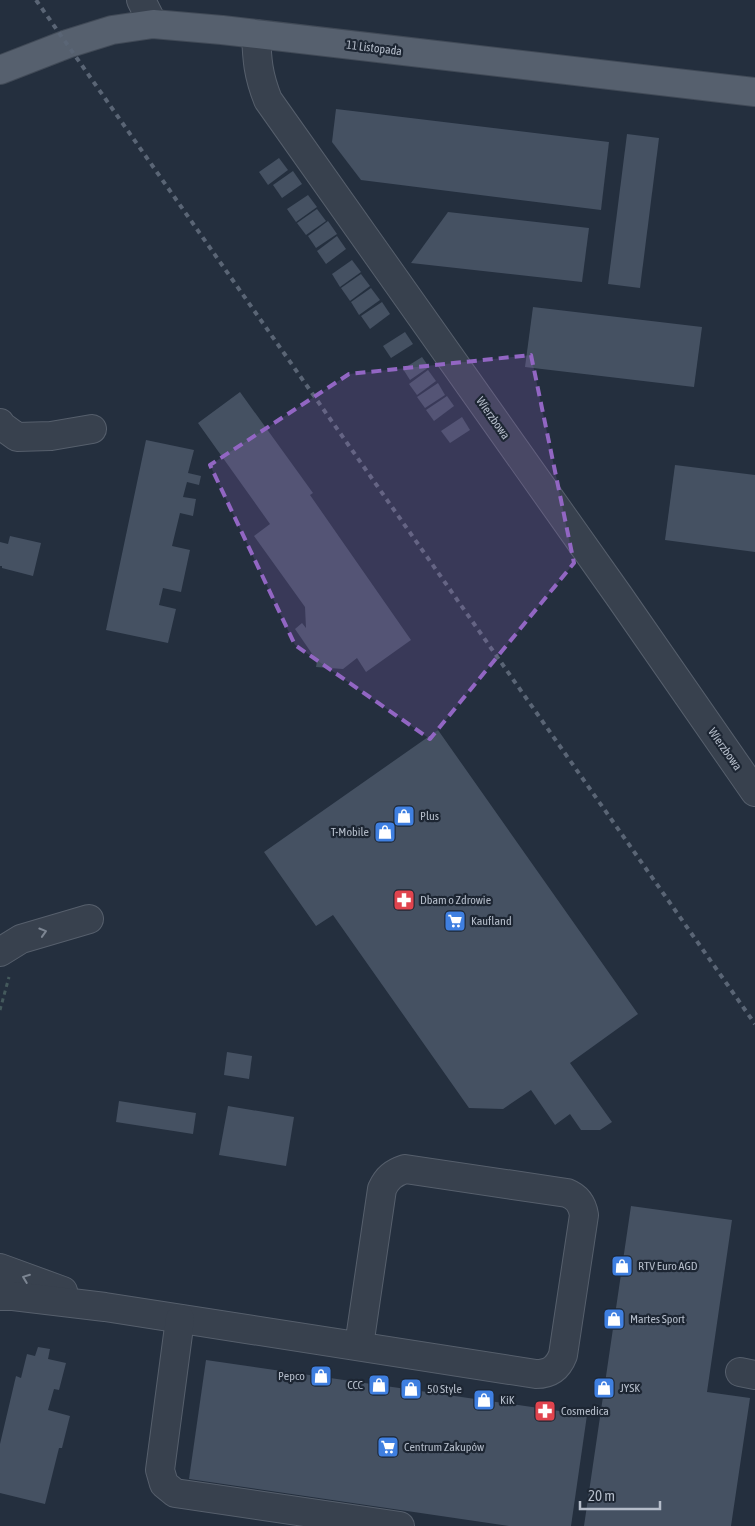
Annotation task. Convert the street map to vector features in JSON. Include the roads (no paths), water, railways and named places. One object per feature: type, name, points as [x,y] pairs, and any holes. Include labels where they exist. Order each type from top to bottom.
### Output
[{"type":"main road","name":"11 Listopada","points":[[0,70],[67,44],[103,33],[147,12],[256,34],[755,92]]},
{"type":"street","name":"Wierzbowa","points":[[256,34],[257,65],[268,100],[619,596],[755,792]]},
{"type":"street","points":[[0,422],[2,426],[17,437],[51,436],[92,429]]},
{"type":"street","points":[[5,963],[21,939],[89,919]]},
{"type":"street","points":[[0,1296],[105,1307],[536,1374],[543,1374],[556,1368],[563,1355],[584,1215],[583,1207],[574,1196],[567,1193],[404,1169],[390,1175],[382,1189],[359,1346]]},
{"type":"street","points":[[0,1268],[105,1307]]},
{"type":"street","points":[[180,1319],[160,1470],[164,1484],[175,1493],[400,1526]]},
{"type":"railway","points":[[36,0],[755,1024]]},
{"type":"place","name":"Plus","points":[[404,816]]},
{"type":"place","name":"T-Mobile","points":[[385,832]]},
{"type":"place","name":"Dbam o Zdrowie","points":[[404,900]]},
{"type":"place","name":"Kaufland","points":[[455,921]]},
{"type":"place","name":"RTV Euro AGD","points":[[622,1266]]},
{"type":"place","name":"Martes Sport","points":[[614,1319]]},
{"type":"place","name":"Pepco","points":[[321,1376]]},
{"type":"place","name":"CCC","points":[[379,1385]]},
{"type":"place","name":"JYSK","points":[[604,1388]]},
{"type":"place","name":"50 Style","points":[[411,1389]]},
{"type":"place","name":"KiK","points":[[484,1400]]},
{"type":"place","name":"Cosmedica","points":[[545,1411]]},
{"type":"place","name":"Centrum Zakupów","points":[[388,1447]]}]
